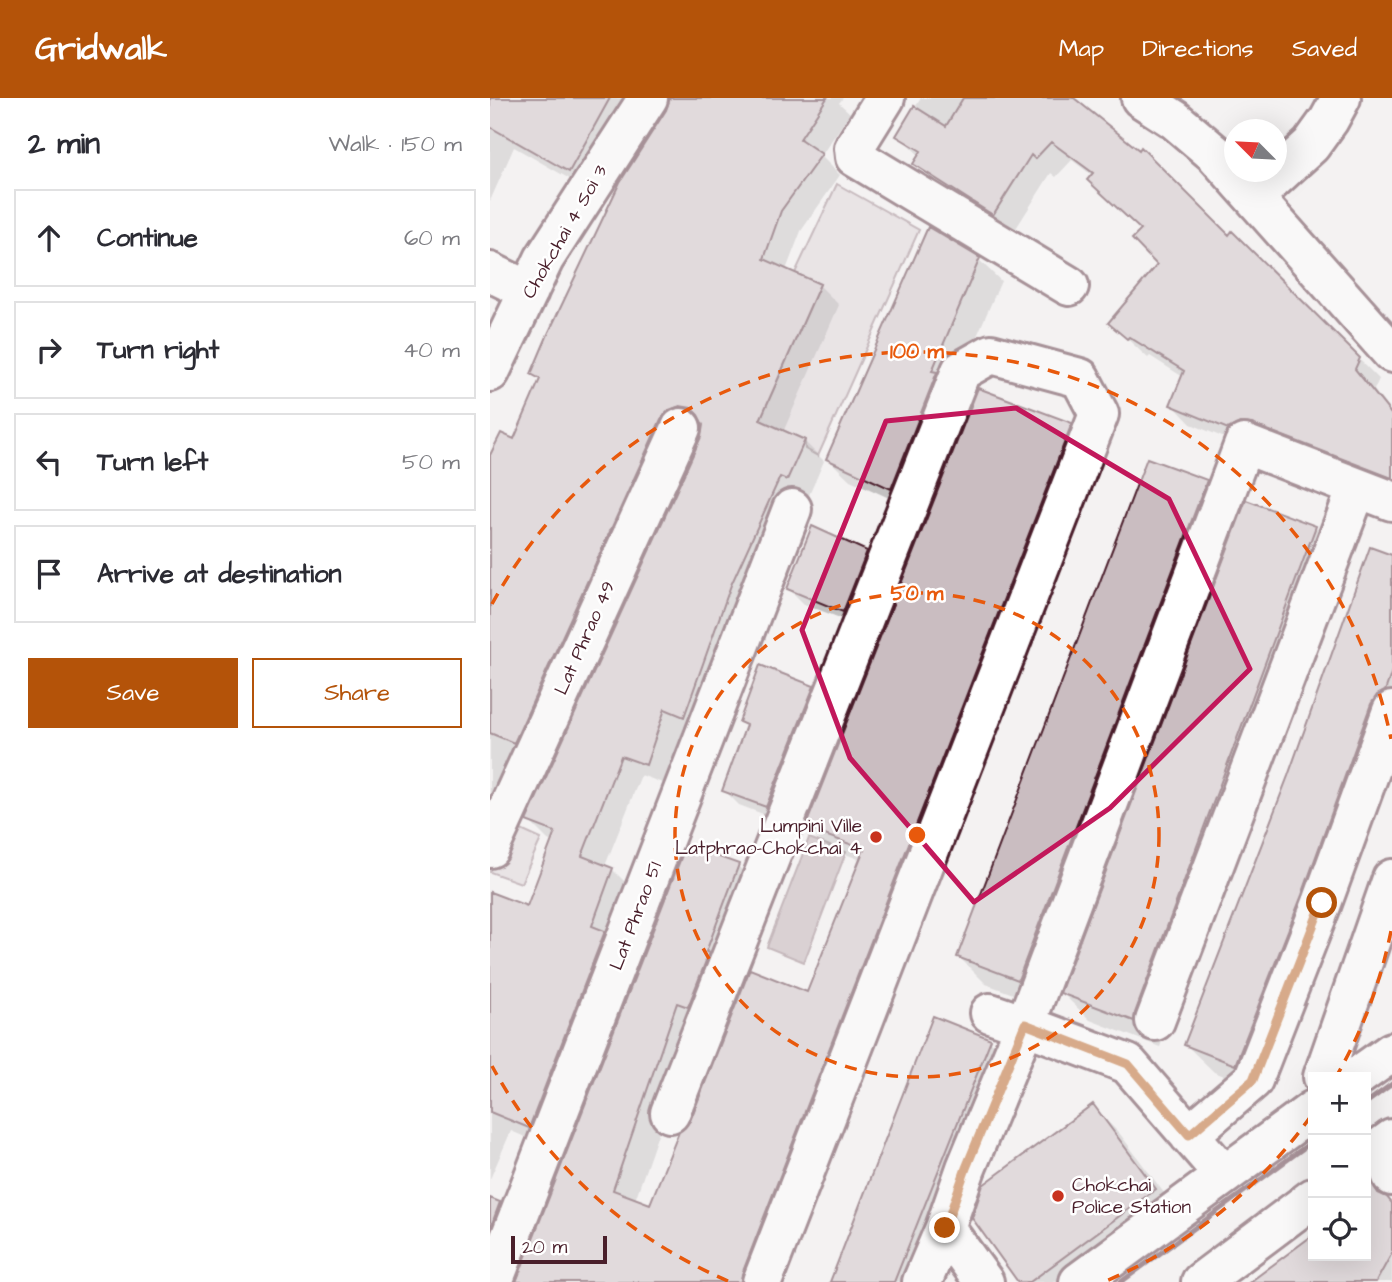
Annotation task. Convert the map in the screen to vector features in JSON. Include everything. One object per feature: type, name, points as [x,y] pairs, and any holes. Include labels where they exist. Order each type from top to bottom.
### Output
[{"type":"street","name":"Chokchai 4 Soi 3","points":[[490,372],[544,260],[648,98]]},
{"type":"street","points":[[885,98],[854,148],[855,157],[1069,286]]},
{"type":"street","points":[[1141,98],[1175,120],[1215,154],[1392,353]]},
{"type":"street","points":[[1254,197],[1311,145],[1341,98]]},
{"type":"street","points":[[490,272],[529,291]]},
{"type":"street","points":[[670,1113],[961,371],[991,354],[1080,378],[1099,414],[762,1282]]},
{"type":"street","name":"Lat Phrao 49","points":[[490,848],[681,428]]},
{"type":"street","points":[[922,1282],[966,1168],[1008,1019],[1244,444],[1375,495],[1155,1021]]},
{"type":"street","name":"Lat Phrao 51","points":[[493,1282],[792,509]]},
{"type":"street","points":[[1189,1135],[1253,1080],[1322,903],[1391,714]]},
{"type":"street","points":[[1325,1072],[1392,879]]},
{"type":"street","points":[[1008,1019],[1128,1064],[1224,1175]]},
{"type":"street","points":[[1364,1072],[1392,1052]]},
{"type":"street","points":[[1079,1282],[1224,1175],[1308,1107]]},
{"type":"street","points":[[1201,1282],[1308,1202]]},
{"type":"street","points":[[945,1228],[984,1282]]},
{"type":"highlighted area","points":[[1016,408],[1169,499],[1250,669],[1110,808],[974,902],[850,758],[802,630],[886,421]]},
{"type":"shaded area","points":[[837,184],[919,230],[818,456],[805,449],[805,440],[760,420],[820,284],[795,273]]},
{"type":"shaded area","points":[[510,825],[541,839],[521,883],[490,872]]},
{"type":"shaded area","points":[[809,838],[846,852],[804,962],[767,947]]},
{"type":"building","points":[[490,98],[610,98],[569,172],[490,127]]},
{"type":"building","points":[[670,98],[827,98],[800,139],[822,154],[781,211],[764,259],[820,284],[760,420],[805,440],[787,480],[780,477],[731,585],[684,717],[665,709],[646,765],[621,756],[582,856],[613,868],[592,926],[605,931],[529,1128],[490,1112],[490,892],[527,906],[555,832],[526,821],[701,437],[703,425],[691,408],[680,406],[669,410],[661,419],[514,743],[490,733],[490,455],[501,433],[514,439],[540,379],[531,374],[548,334],[620,182],[666,110]]},
{"type":"building","points":[[963,98],[1074,98],[1139,150],[1141,147],[1229,235],[1232,231],[1360,358],[1355,369],[1392,415],[1392,478],[1252,424],[1240,423],[1228,429],[1170,405],[1184,371],[1129,337],[1127,339],[1108,323],[1157,265],[1132,239],[1141,230],[1087,180],[1093,173],[1051,142],[1035,159],[1031,155],[993,215],[913,164],[921,151],[896,136],[914,106],[946,126]]},
{"type":"building","points":[[928,227],[980,258],[932,371],[937,372],[891,489],[826,459]]},
{"type":"building","name":"Lumpini Ville Latphrao-Chokchai 4","points":[[978,388],[1072,423],[741,1282],[516,1282],[686,845],[739,864],[688,1007],[677,1003],[613,1190],[650,1204],[679,1132],[690,1121],[750,969],[807,992],[864,849],[805,828]]},
{"type":"building","points":[[1147,458],[1207,480],[1018,980],[957,957]]},
{"type":"building","points":[[1246,500],[1316,526],[1134,1021],[1060,993]]},
{"type":"building","points":[[812,526],[867,551],[843,612],[787,589]]},
{"type":"building","points":[[1370,547],[1392,555],[1392,671],[1385,691],[1377,695],[1371,704],[1302,895],[1235,1065],[1184,1045],[1288,776]]},
{"type":"building","points":[[760,665],[814,686],[766,807],[722,791],[746,725],[739,722]]},
{"type":"building","points":[[933,1016],[991,1039],[894,1282],[830,1282]]},
{"type":"building","name":"Chokchai Police Station","points":[[1093,1104],[1156,1189],[1030,1282],[1018,1282],[972,1218],[983,1185]]},
{"type":"building","points":[[1371,1181],[1378,1193],[1392,1203],[1392,1253],[1376,1282],[1250,1282],[1308,1239],[1308,1261],[1371,1261]]},
{"type":"building","points":[[490,1198],[500,1202],[490,1229]]},
{"type":"railway","points":[[1371,1099],[1392,1084]]},
{"type":"railway","points":[[1121,1282],[1308,1145]]},
{"type":"place","name":"Lumpini Ville Latphrao-Chokchai 4","points":[[876,837]]},
{"type":"place","name":"Chokchai Police Station","points":[[1058,1196]]},
{"type":"route","points":[[945,1228],[966,1168],[1025,1024],[1128,1064],[1189,1135],[1253,1080],[1322,903]]}]
